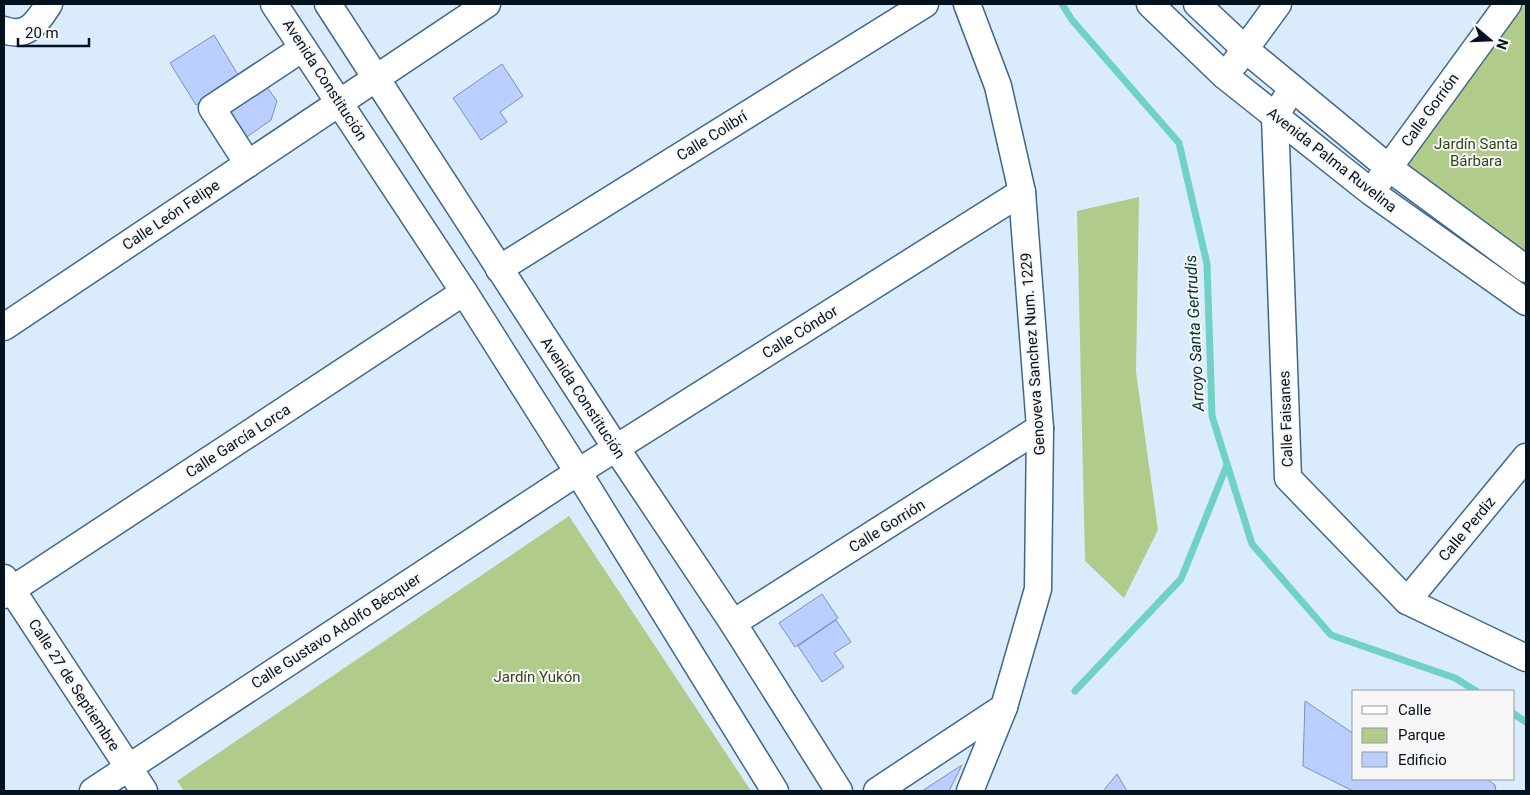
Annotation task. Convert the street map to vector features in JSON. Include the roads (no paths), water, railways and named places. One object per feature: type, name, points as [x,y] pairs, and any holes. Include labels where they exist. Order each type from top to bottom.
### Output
[{"type":"street","points":[[4,30],[9,32],[24,30],[34,25],[49,4]]},
{"type":"street","name":"Avenida Constitución","points":[[274,4],[464,292],[578,472],[775,791]]},
{"type":"street","name":"Avenida Constitución","points":[[328,4],[499,269],[733,624],[839,791]]},
{"type":"street","name":"Calle León Felipe","points":[[4,326],[487,4]]},
{"type":"street","name":"Calle Colibrí","points":[[499,269],[925,4]]},
{"type":"street","name":"Genoveva Sanchez Num. 1229","points":[[967,4],[998,86],[1022,192],[1040,428],[1038,590],[1004,707],[970,791]]},
{"type":"street","name":"Avenida Palma Ruvelina","points":[[1150,4],[1225,76],[1275,117],[1371,192],[1526,302]]},
{"type":"street","name":"Avenida Palma Ruvelina","points":[[1197,4],[1245,49],[1389,168],[1526,269]]},
{"type":"street","points":[[1225,76],[1278,4]]},
{"type":"street","name":"Calle Gorrión","points":[[1371,192],[1508,4]]},
{"type":"street","points":[[248,164],[212,108],[303,48]]},
{"type":"street","points":[[1275,117],[1292,88]]},
{"type":"street","name":"Calle Faisanes","points":[[1275,117],[1288,478],[1407,601],[1526,658]]},
{"type":"street","name":"Calle Cóndor","points":[[578,472],[1022,192]]},
{"type":"street","name":"Calle García Lorca","points":[[6,588],[464,292]]},
{"type":"street","name":"Calle Gorrión","points":[[733,624],[1040,428]]},
{"type":"street","name":"Calle Perdiz","points":[[1407,601],[1526,457]]},
{"type":"street","name":"Calle Gustavo Adolfo Bécquer","points":[[93,791],[578,472]]},
{"type":"street","name":"Calle 27 de Septiembre","points":[[6,588],[144,791]]},
{"type":"street","points":[[877,791],[1004,707]]},
{"type":"waterway","name":"Arroyo Santa Gertrudis","points":[[1062,4],[1072,20],[1179,143],[1207,264],[1212,416],[1252,544],[1331,635],[1455,678],[1474,690]]},
{"type":"waterway","points":[[1075,691],[1181,579],[1227,465]]},
{"type":"waterway","name":"Arroyo Santa Gertrudis","points":[[1515,715],[1526,722]]},
{"type":"park label","name":"Jardín Santa Bárbara","points":[[1476,152]]},
{"type":"park label","name":"Jardín Yukón","points":[[537,677]]}]
